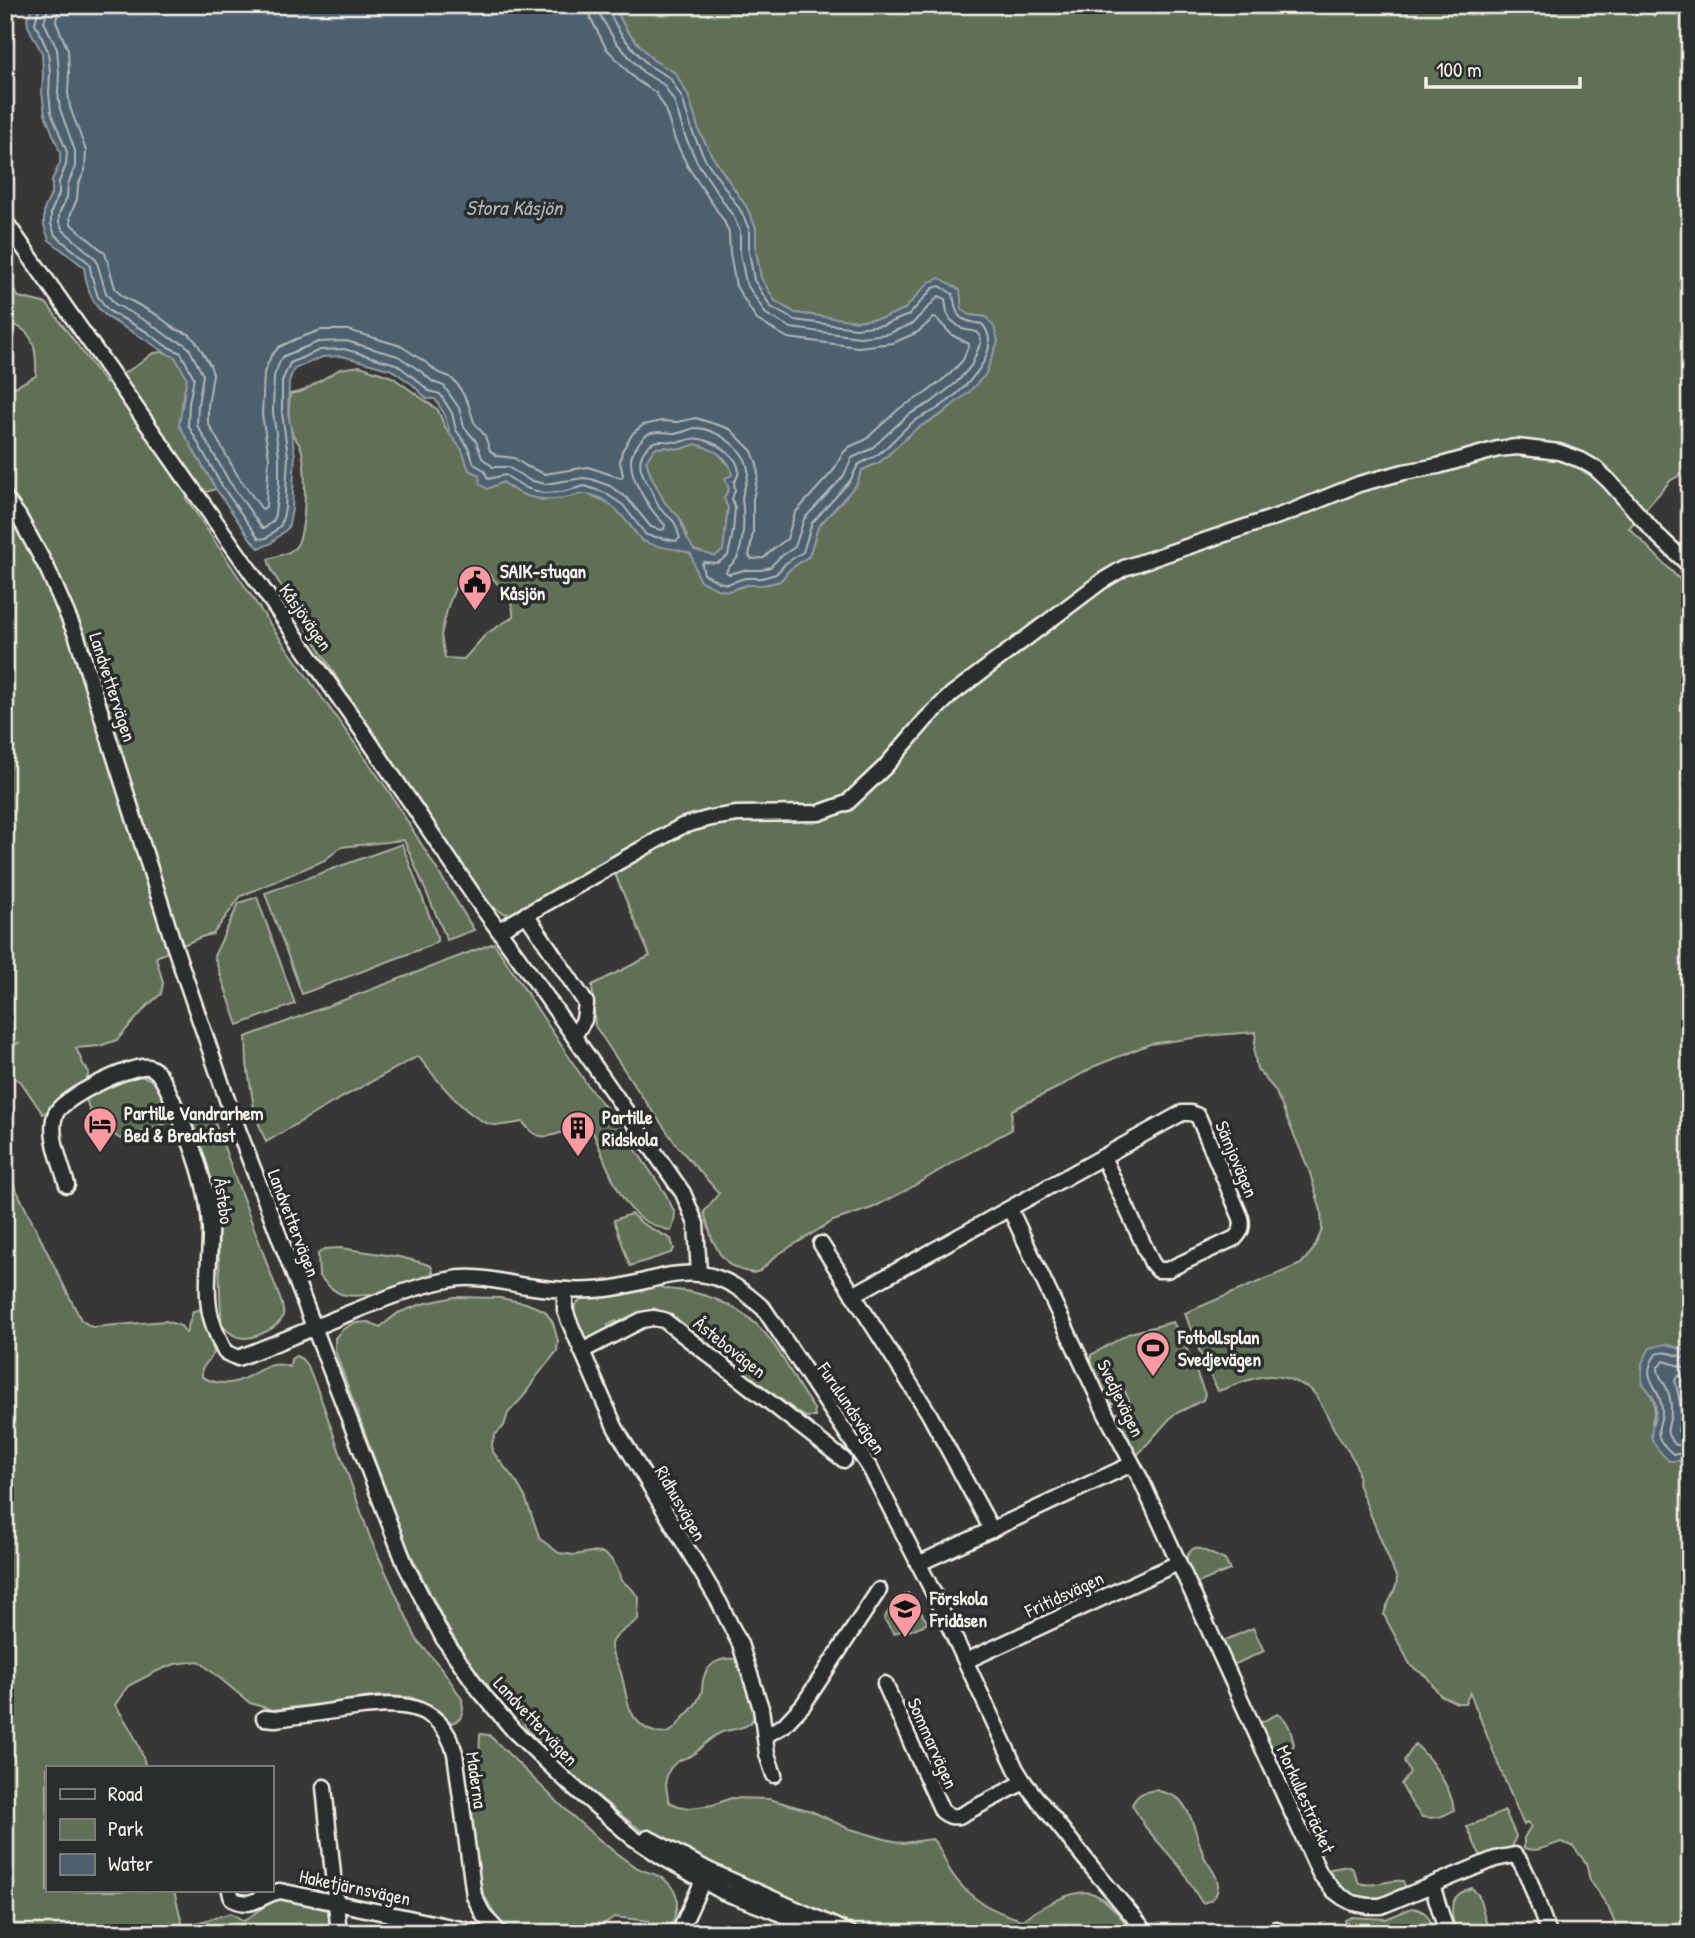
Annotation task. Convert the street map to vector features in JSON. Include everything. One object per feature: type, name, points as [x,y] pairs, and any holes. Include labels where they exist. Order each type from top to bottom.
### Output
[{"type":"street","name":"Kåsjövägen","points":[[5,221],[683,1193],[696,1224],[699,1274]]},
{"type":"street","points":[[499,930],[682,826],[737,814],[819,813],[846,803],[885,766],[952,694],[1102,581],[1124,568],[1290,512],[1371,481],[1498,449],[1517,447],[1559,452],[1595,468],[1655,533],[1690,566]]},
{"type":"street","name":"Landvettervägen","points":[[5,498],[19,517],[48,570],[77,637],[212,1057],[404,1564],[443,1638],[480,1691],[514,1731],[612,1822],[632,1837],[662,1857],[850,1933]]},
{"type":"street","points":[[526,914],[586,1003],[584,1020],[574,1036]]},
{"type":"street","name":"Åstebo","points":[[67,1185],[54,1131],[57,1111],[84,1090],[117,1075],[151,1067],[171,1096],[201,1172],[210,1228],[209,1309],[216,1334],[225,1352],[238,1358],[314,1328]]},
{"type":"street","name":"Sämjovägen","points":[[853,1295],[1182,1113],[1198,1116],[1241,1218],[1239,1234],[1167,1270],[1158,1270],[1152,1263],[1103,1157]]},
{"type":"street","name":"Svedjevägen","points":[[918,1564],[1132,1464],[1010,1209]]},
{"type":"street","points":[[821,1244],[928,1412],[992,1530]]},
{"type":"street","name":"Furulundsvägen","points":[[314,1328],[375,1303],[449,1279],[481,1278],[565,1290],[607,1289],[680,1274],[699,1274],[726,1280],[743,1290],[764,1309],[871,1470],[1024,1782],[1147,1933]]},
{"type":"street","name":"Ridhusvägen","points":[[565,1290],[565,1310],[615,1427],[737,1635],[761,1708],[767,1754],[774,1775]]},
{"type":"street","name":"Åstebovägen","points":[[582,1351],[642,1320],[658,1318],[844,1460]]},
{"type":"street","name":"Morkullesträcket","points":[[1132,1464],[1233,1681],[1308,1851],[1328,1885],[1342,1898],[1353,1903],[1381,1906],[1495,1859],[1515,1855],[1525,1869],[1540,1915],[1549,1933]]},
{"type":"street","name":"Fritidsvägen","points":[[966,1661],[1178,1563]]},
{"type":"street","points":[[765,1736],[784,1726],[803,1705],[879,1590]]},
{"type":"street","name":"Sommarvägen","points":[[886,1684],[912,1745],[947,1815],[959,1816],[1024,1782]]},
{"type":"street","name":"Maderna","points":[[264,1718],[275,1719],[393,1704],[416,1708],[435,1720],[449,1736],[455,1753],[474,1896],[484,1916],[500,1933]]},
{"type":"street","points":[[324,1787],[339,1933]]},
{"type":"street","points":[[679,1933],[705,1875]]},
{"type":"street","name":"Landvettervägen","points":[[705,1875],[723,1892],[832,1933]]},
{"type":"street","points":[[1432,1885],[1447,1933]]},
{"type":"street","name":"Haketjärnsvägen","points":[[273,1892],[280,1891],[480,1933]]},
{"type":"street","name":"Haketjärnsvägen","points":[[230,1892],[235,1901],[249,1903],[272,1892]]},
{"type":"green space","points":[[613,5],[1647,5],[1654,16],[1668,5],[1690,5],[1690,470],[1671,480],[1629,528],[1690,590],[1690,1308],[1685,1313],[1690,1326],[1690,1348],[1687,1351],[1666,1344],[1642,1363],[1642,1382],[1653,1400],[1655,1410],[1652,1422],[1669,1461],[1690,1461],[1690,1933],[1619,1933],[1608,1907],[1590,1880],[1586,1863],[1573,1846],[1561,1842],[1538,1849],[1524,1848],[1524,1838],[1531,1826],[1527,1822],[1524,1825],[1470,1693],[1465,1703],[1457,1703],[1440,1695],[1427,1677],[1411,1666],[1384,1615],[1397,1579],[1358,1484],[1356,1465],[1312,1391],[1285,1378],[1266,1376],[1218,1391],[1185,1313],[1301,1264],[1313,1250],[1322,1230],[1321,1211],[1309,1170],[1275,1090],[1257,1069],[1254,1052],[1256,1032],[1150,1044],[1095,1066],[1012,1110],[1011,1130],[872,1208],[833,1221],[777,1255],[760,1271],[753,1273],[730,1265],[712,1239],[704,1212],[719,1193],[678,1147],[595,1026],[592,985],[650,956],[611,865],[517,914],[499,911],[489,903],[366,726],[272,571],[268,559],[288,553],[294,548],[303,526],[303,460],[301,448],[289,423],[290,394],[303,391],[340,369],[360,366],[392,377],[438,410],[446,429],[462,449],[469,470],[503,482],[524,495],[543,500],[585,493],[603,500],[618,510],[642,541],[680,549],[687,537],[679,517],[665,503],[651,476],[646,461],[654,448],[681,449],[696,444],[716,451],[731,467],[732,475],[724,498],[728,508],[723,552],[715,556],[728,591],[746,585],[780,581],[790,569],[809,556],[818,527],[856,485],[862,470],[880,462],[917,428],[941,415],[985,375],[998,341],[986,317],[969,315],[929,282],[905,309],[883,318],[857,321],[795,313],[775,301],[761,278],[756,251],[756,228],[747,208],[712,156],[699,131],[688,95],[675,73],[653,60],[627,31]],"holes":[[[473,572],[488,573],[509,599],[513,617],[486,634],[464,659],[445,658],[441,635],[448,606],[460,576]]]},
{"type":"green space","points":[[5,240],[15,258],[13,289],[19,297],[47,304],[106,384],[153,353],[163,352],[175,356],[187,378],[182,407],[184,427],[191,446],[216,489],[186,498],[274,630],[390,793],[474,930],[447,940],[404,840],[341,847],[325,860],[241,896],[213,934],[156,957],[163,983],[161,994],[117,1040],[100,1046],[76,1048],[89,1072],[85,1086],[43,1114],[21,1082],[5,1072],[5,1050],[18,1043],[5,1043],[5,387],[13,388],[36,376],[36,366],[35,349],[28,335],[23,329],[5,323]]},
{"type":"green space","points":[[402,844],[437,941],[302,994],[265,893]]},
{"type":"green space","points":[[257,897],[295,1004],[238,1025],[214,956],[239,903]]},
{"type":"green space","points":[[494,943],[590,1089],[613,1116],[665,1193],[675,1213],[671,1231],[655,1226],[631,1210],[617,1188],[590,1126],[541,1136],[531,1132],[523,1122],[498,1125],[485,1123],[453,1097],[418,1056],[266,1142],[255,1114],[247,1064],[246,1037]]},
{"type":"green space","points":[[138,1076],[146,1077],[157,1086],[174,1121],[120,1139],[112,1133],[98,1136],[85,1096],[105,1086]]},
{"type":"green space","points":[[202,1116],[215,1123],[282,1304],[283,1315],[278,1324],[251,1337],[236,1336],[222,1325],[216,1209],[194,1125],[194,1119]]},
{"type":"green space","points":[[5,1167],[81,1320],[92,1327],[166,1321],[181,1326],[186,1333],[193,1311],[202,1309],[214,1353],[202,1369],[202,1377],[217,1382],[230,1383],[240,1380],[269,1366],[290,1367],[291,1359],[296,1356],[302,1359],[320,1396],[371,1540],[417,1640],[443,1670],[462,1699],[463,1709],[460,1719],[452,1723],[430,1706],[411,1697],[378,1696],[273,1710],[250,1703],[199,1661],[175,1664],[157,1671],[128,1686],[115,1705],[134,1735],[145,1766],[46,1766],[46,1892],[174,1892],[183,1927],[231,1913],[244,1921],[270,1902],[283,1899],[328,1910],[330,1933],[5,1933]]},
{"type":"green space","points":[[631,1214],[643,1224],[671,1239],[674,1249],[671,1253],[630,1266],[614,1220]]},
{"type":"green space","points":[[341,1248],[409,1259],[431,1266],[433,1272],[416,1283],[390,1291],[362,1295],[341,1294],[319,1276],[318,1254],[324,1249]]},
{"type":"green space","points":[[659,1286],[696,1293],[743,1313],[778,1350],[814,1409],[815,1417],[806,1417],[795,1410],[667,1314],[654,1308],[649,1313],[619,1325],[616,1321],[608,1325],[609,1329],[586,1341],[581,1339],[574,1312],[583,1298]]},
{"type":"green space","points":[[455,1297],[500,1298],[526,1303],[545,1311],[553,1323],[558,1341],[557,1351],[508,1413],[504,1426],[495,1435],[493,1452],[525,1497],[540,1539],[559,1553],[603,1553],[617,1568],[621,1580],[639,1598],[638,1619],[611,1644],[628,1704],[635,1718],[654,1732],[672,1731],[695,1705],[702,1692],[705,1674],[711,1666],[724,1659],[735,1659],[747,1682],[754,1700],[754,1717],[743,1727],[716,1735],[670,1768],[666,1778],[669,1802],[690,1808],[713,1805],[731,1798],[769,1799],[811,1811],[847,1828],[885,1839],[903,1843],[932,1839],[965,1890],[991,1908],[1022,1920],[1057,1900],[1086,1892],[1105,1901],[1133,1933],[861,1933],[688,1856],[639,1829],[556,1763],[527,1729],[511,1704],[478,1677],[449,1630],[406,1545],[335,1351],[335,1338],[354,1323],[369,1322],[380,1327],[398,1313],[422,1304]]},
{"type":"green space","points":[[1173,1322],[1205,1394],[1203,1400],[1173,1415],[1134,1459],[1115,1415],[1117,1413],[1121,1420],[1135,1414],[1124,1389],[1110,1394],[1113,1403],[1110,1404],[1092,1368],[1091,1355],[1130,1333]]},
{"type":"green space","points":[[1194,1548],[1225,1560],[1230,1570],[1193,1585],[1186,1560]]},
{"type":"green space","points":[[908,1593],[928,1623],[894,1634],[884,1619],[895,1599]]},
{"type":"green space","points":[[1253,1628],[1264,1651],[1227,1668],[1216,1644]]},
{"type":"green space","points":[[1277,1714],[1287,1723],[1294,1744],[1292,1749],[1269,1757],[1258,1724]]},
{"type":"green space","points":[[480,1734],[489,1735],[612,1850],[637,1868],[660,1876],[670,1885],[677,1902],[676,1913],[668,1933],[648,1933],[649,1921],[614,1917],[591,1933],[570,1933],[553,1929],[523,1933],[510,1930],[498,1921],[483,1893],[478,1874],[472,1782],[479,1763]]},
{"type":"green space","points":[[1415,1744],[1434,1765],[1449,1793],[1454,1810],[1435,1818],[1422,1817],[1412,1804],[1401,1784],[1410,1772],[1404,1761]]},
{"type":"green space","points":[[1155,1790],[1178,1798],[1189,1813],[1204,1856],[1218,1881],[1217,1893],[1209,1901],[1202,1903],[1180,1867],[1146,1828],[1132,1805],[1141,1794]]},
{"type":"green space","points":[[1505,1811],[1516,1836],[1511,1850],[1483,1858],[1467,1827]]},
{"type":"green space","points":[[1348,1866],[1352,1868],[1359,1883],[1370,1885],[1403,1881],[1403,1891],[1378,1901],[1348,1899],[1320,1871]]},
{"type":"green space","points":[[1472,1888],[1479,1896],[1489,1933],[1455,1933],[1452,1905],[1458,1895]]},
{"type":"green space","points":[[1412,1908],[1428,1916],[1434,1933],[1352,1933],[1346,1927],[1345,1920],[1352,1917],[1386,1919]]},
{"type":"water","name":"Stora Kåsjön","points":[[34,5],[115,5],[119,8],[135,5],[613,5],[627,31],[653,60],[675,73],[688,95],[699,131],[712,156],[747,208],[756,228],[756,251],[761,278],[775,301],[795,313],[857,321],[883,318],[905,309],[929,282],[940,278],[960,290],[962,310],[969,315],[986,317],[994,327],[998,341],[985,375],[968,393],[940,415],[917,428],[880,462],[862,470],[856,485],[818,527],[809,556],[790,569],[780,581],[746,585],[728,591],[717,589],[699,580],[691,554],[642,540],[618,512],[601,498],[583,494],[540,499],[524,495],[503,482],[487,489],[480,484],[479,475],[469,470],[462,450],[450,434],[445,415],[435,399],[427,399],[392,370],[342,356],[322,357],[294,369],[289,381],[288,413],[295,455],[292,509],[288,528],[270,544],[259,548],[216,489],[179,425],[187,378],[175,357],[101,311],[90,294],[84,267],[49,240],[44,225],[44,210],[60,163],[60,152],[45,114],[42,53],[28,26],[27,18]],"holes":[[[696,444],[714,451],[724,458],[731,468],[732,475],[725,478],[729,489],[724,498],[728,508],[723,551],[715,556],[694,550],[679,517],[665,503],[646,461],[655,448],[681,449]]]},
{"type":"water","points":[[1666,1344],[1687,1351],[1690,1348],[1690,1461],[1669,1461],[1652,1439],[1656,1407],[1652,1395],[1642,1382],[1642,1363],[1650,1348]]},
{"type":"place","name":"SAIK-stugan Kåsjön","points":[[475,612]]},
{"type":"place","name":"Partille Vandrarhem Bed & Breakfast","points":[[100,1154]]},
{"type":"place","name":"Partille Ridskola","points":[[578,1158]]},
{"type":"place","name":"Fotbollsplan Svedjevägen","points":[[1153,1378]]},
{"type":"place","name":"Förskola Fridåsen","points":[[905,1639]]}]
